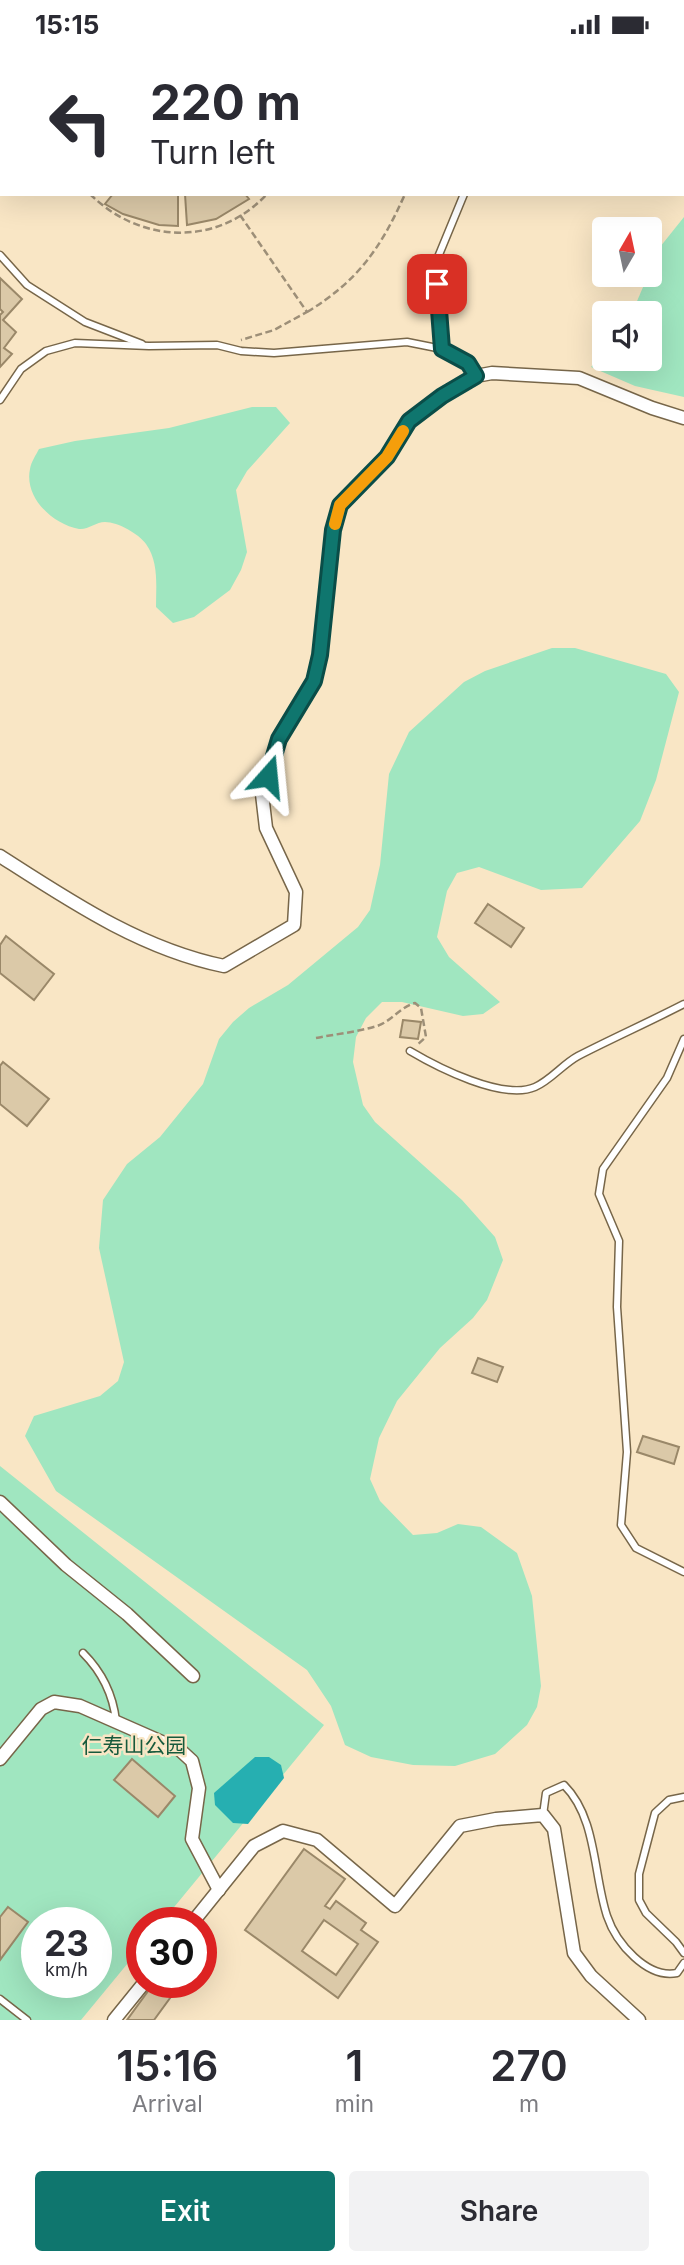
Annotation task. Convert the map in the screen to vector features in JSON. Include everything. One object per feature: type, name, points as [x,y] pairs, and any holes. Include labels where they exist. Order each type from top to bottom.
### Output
[{"type":"street","points":[[0,856],[96,917],[192,960],[224,966],[294,925],[296,892],[266,828],[262,794],[279,739],[314,681],[320,655],[333,530],[340,505],[387,457],[409,421],[442,396],[476,376],[492,373],[579,378],[684,418]]},
{"type":"street","points":[[0,1502],[66,1565],[127,1614],[194,1676]]},
{"type":"street","points":[[0,1759],[41,1709],[54,1702],[80,1706],[180,1749],[192,1761],[199,1788],[192,1839],[219,1890]]},
{"type":"street","points":[[205,1907],[254,1846],[283,1831],[317,1840],[395,1906],[460,1826],[496,1819],[543,1815],[554,1829],[574,1953],[591,1976],[639,2020]]},
{"type":"street","points":[[114,2020],[132,1998]]},
{"type":"lane","points":[[442,349],[436,262],[463,196]]},
{"type":"lane","points":[[0,255],[27,285],[85,321],[149,347]]},
{"type":"lane","points":[[0,400],[20,369],[46,351],[75,343],[149,347],[217,345],[241,351],[274,353],[407,342],[442,349],[468,363],[476,376]]},
{"type":"lane","points":[[410,1051],[470,1080],[495,1088],[518,1090],[535,1087],[576,1057],[684,1004]]},
{"type":"lane","points":[[684,1039],[667,1077],[603,1169],[598,1194],[619,1241],[617,1307],[627,1453],[621,1525],[636,1548],[684,1570]]},
{"type":"lane","points":[[83,1653],[97,1667],[109,1691],[114,1703],[116,1721]]},
{"type":"lane","points":[[543,1815],[546,1793],[564,1785],[577,1798],[596,1859],[608,1917],[624,1945],[650,1970],[667,1975],[677,1973],[684,1963]]},
{"type":"lane","points":[[684,1797],[669,1800],[654,1813],[639,1874],[639,1900],[646,1913],[684,1953]]},
{"type":"lane","points":[[0,1999],[27,2020]]},
{"type":"path","points":[[92,196],[107,211],[143,229],[184,234],[224,225],[258,204],[265,196]]},
{"type":"path","points":[[217,345],[274,330],[333,296],[358,274],[393,220],[404,196]]},
{"type":"path","points":[[240,215],[307,312]]},
{"type":"path","points":[[316,1038],[378,1025],[394,1017],[405,1005],[415,1003],[421,1008],[426,1037],[410,1051]]},
{"type":"green space","points":[[684,217],[684,397],[635,386],[600,371],[662,371],[662,301],[637,301],[643,287],[662,287],[662,244]]},
{"type":"green space","points":[[252,407],[276,407],[290,423],[247,471],[236,490],[247,552],[241,570],[230,590],[194,617],[173,623],[156,607],[153,558],[146,544],[138,536],[122,526],[110,523],[102,522],[82,529],[69,526],[42,508],[31,489],[30,469],[39,449],[75,441],[169,428]]},
{"type":"green space","points":[[552,648],[575,648],[666,674],[679,692],[656,780],[640,821],[582,888],[541,890],[479,867],[457,873],[447,891],[437,937],[449,957],[500,1002],[483,1014],[463,1016],[402,1002],[382,1002],[366,1018],[356,1037],[353,1062],[363,1105],[375,1122],[462,1200],[495,1237],[503,1260],[487,1300],[473,1318],[440,1348],[397,1401],[379,1438],[370,1479],[380,1501],[413,1535],[437,1533],[458,1524],[481,1527],[517,1553],[532,1596],[541,1686],[537,1707],[527,1725],[495,1754],[455,1766],[413,1765],[371,1757],[345,1745],[331,1706],[307,1670],[56,1491],[25,1436],[34,1416],[100,1396],[118,1381],[124,1362],[99,1248],[103,1200],[127,1164],[160,1137],[203,1084],[219,1039],[233,1022],[249,1008],[288,985],[358,927],[370,910],[380,865],[389,774],[409,732],[464,682],[485,671]]},
{"type":"green space","name":"仁寿山公园","points":[[0,1466],[324,1725],[174,1907],[126,1907],[126,1965],[112,1982],[112,1907],[21,1907],[21,1998],[99,1998],[81,2020],[0,2020]]},
{"type":"water","points":[[255,1757],[269,1757],[281,1765],[284,1778],[248,1824],[233,1823],[215,1805],[214,1793]]},
{"type":"building","points":[[111,196],[178,196],[178,226],[159,225],[123,214],[105,204]]},
{"type":"building","points":[[185,196],[247,196],[249,199],[216,219],[187,225]]},
{"type":"building","points":[[0,278],[22,299],[3,320],[16,332],[4,348],[12,354],[0,367],[0,315],[3,312],[0,309]]},
{"type":"building","points":[[488,904],[524,928],[511,947],[475,923]]},
{"type":"building","points":[[6,936],[54,974],[34,1000],[0,973],[0,945]]},
{"type":"building","points":[[403,1020],[421,1022],[418,1039],[400,1037]]},
{"type":"building","points":[[3,1062],[49,1099],[27,1126],[0,1104],[0,1066]]},
{"type":"building","points":[[478,1358],[503,1367],[497,1382],[472,1373]]},
{"type":"building","points":[[643,1436],[679,1447],[674,1464],[637,1452]]},
{"type":"building","points":[[132,1759],[175,1796],[158,1817],[114,1780]]},
{"type":"building","points":[[304,1849],[345,1879],[325,1906],[330,1909],[336,1901],[366,1923],[361,1930],[378,1942],[338,1998],[245,1930]],"holes":[[[324,1920],[358,1944],[336,1975],[302,1951]]]},
{"type":"building","points":[[8,1907],[21,1917],[21,1932],[0,1960],[0,1917]]},
{"type":"building","points":[[143,1998],[170,1998],[154,2020],[127,2020]]},
{"type":"slow traffic","points":[[335,524],[340,505],[387,457],[403,431]]},
{"type":"route","points":[[268,776],[279,739],[314,681],[320,655],[333,530],[340,505],[387,457],[409,421],[442,396],[476,376],[468,363],[442,349],[437,284]]}]
